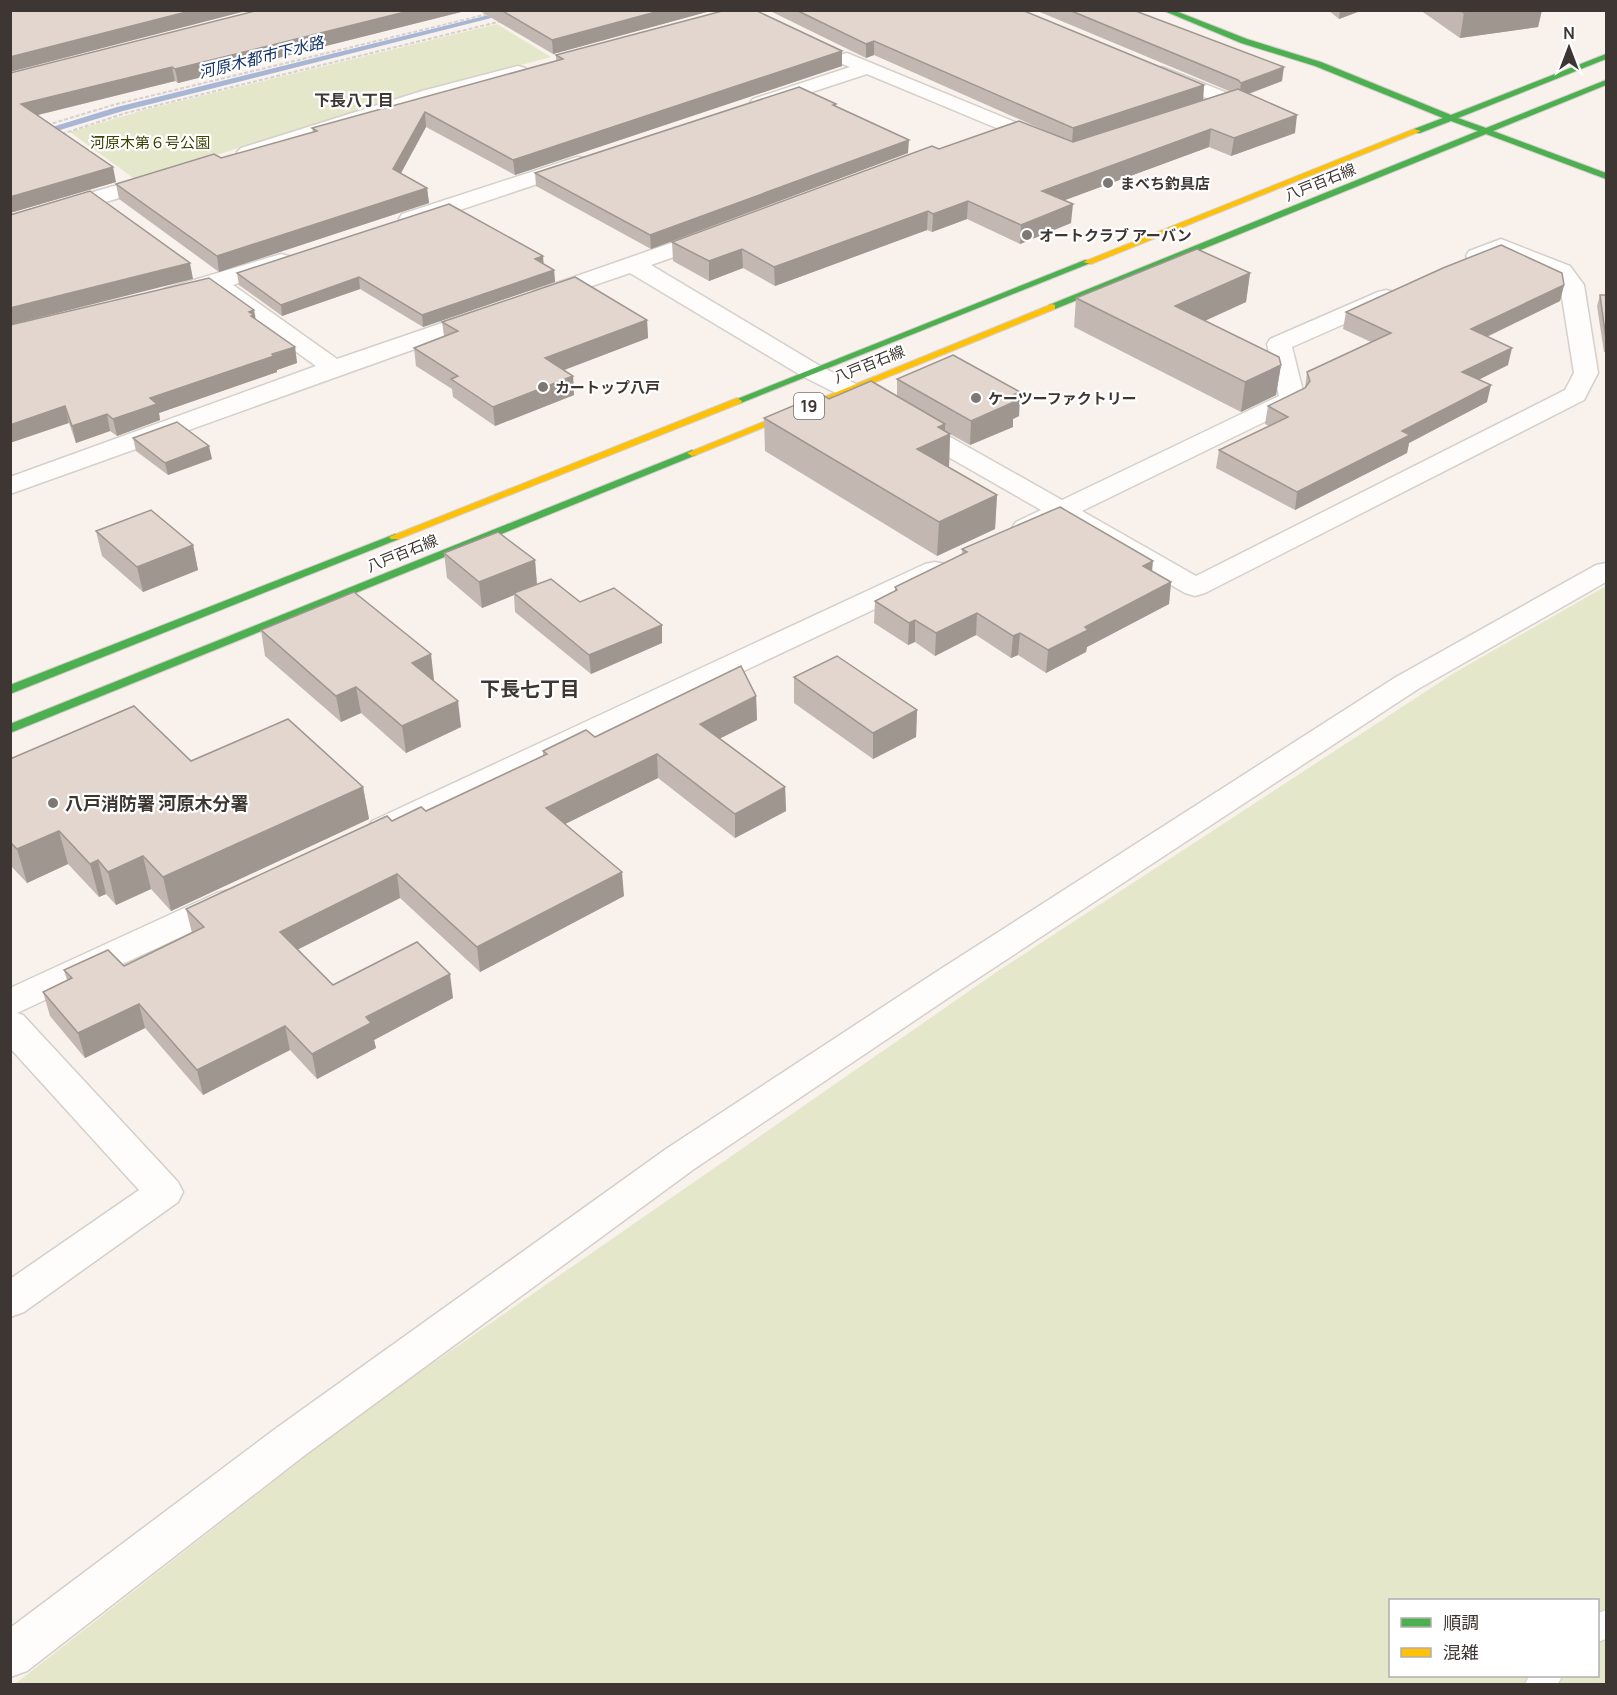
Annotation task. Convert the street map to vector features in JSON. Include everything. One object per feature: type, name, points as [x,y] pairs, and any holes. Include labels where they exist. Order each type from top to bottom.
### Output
[{"type":"main road","points":[[1165,10],[1244,41],[1318,64],[1396,97],[1606,176]]},
{"type":"main road","points":[[1198,10],[1258,34],[1396,97]]},
{"type":"main road","name":"八戸百石線","points":[[10,690],[1606,56]]},
{"type":"main road","name":"八戸百石線","points":[[10,729],[1606,82]]},
{"type":"street","points":[[827,49],[867,68],[1071,152]]},
{"type":"street","points":[[1141,64],[1228,100],[1183,115]]},
{"type":"street","points":[[229,158],[429,95],[538,66]]},
{"type":"street","points":[[745,108],[867,68]]},
{"type":"street","points":[[975,138],[1008,126]]},
{"type":"street","points":[[391,225],[601,156]]},
{"type":"street","points":[[10,223],[173,175]]},
{"type":"street","points":[[99,198],[118,212]]},
{"type":"street","points":[[10,486],[334,368],[634,265],[733,228]]},
{"type":"street","points":[[634,265],[811,371],[849,390],[1195,587],[1575,395],[1586,373],[1572,285],[1562,271],[1501,246],[1448,269]]},
{"type":"street","points":[[147,300],[215,283],[303,254]]},
{"type":"street","points":[[195,269],[334,368]]},
{"type":"street","points":[[996,542],[1292,399],[1279,344],[1406,288]]},
{"type":"street","points":[[357,841],[964,557]]},
{"type":"street","points":[[10,1656],[290,1442],[680,1159],[948,981],[1407,683],[1606,571]]},
{"type":"street","points":[[10,1003],[249,892]]},
{"type":"street","points":[[10,1024],[164,1192],[10,1301]]},
{"type":"path","points":[[45,126],[113,105],[489,13]]},
{"type":"path","points":[[52,136],[126,113],[509,19]]},
{"type":"path","points":[[333,52],[346,59]]},
{"type":"green space","name":"河原木第６号公園","points":[[497,24],[551,57],[409,95],[136,180],[70,132],[144,110]]},
{"type":"green space","points":[[1606,586],[1606,1684],[15,1684],[361,1413],[1001,969],[1454,673]]},
{"type":"building","points":[[10,10],[194,10],[10,57]]},
{"type":"building","points":[[259,10],[413,10],[175,69],[172,67],[21,104],[113,167],[10,197],[10,73]]},
{"type":"building","points":[[501,10],[663,10],[552,40]]},
{"type":"building","points":[[726,10],[755,10],[842,51],[513,160],[425,112],[393,169],[427,188],[217,256],[116,184],[214,154],[221,158],[317,131],[312,128],[563,59],[556,55]]},
{"type":"building","points":[[796,10],[1022,10],[1204,85],[1073,128],[874,41],[866,44]]},
{"type":"building","points":[[1069,10],[1133,10],[1284,67],[1241,83]]},
{"type":"building","points":[[1460,10],[1485,10],[1464,13]]},
{"type":"building","points":[[799,87],[909,140],[650,235],[535,173]]},
{"type":"building","points":[[1238,89],[1297,115],[1234,138],[1211,129],[1042,191],[1073,204],[1021,225],[968,201],[933,214],[928,211],[774,267],[742,249],[709,261],[672,242],[932,146],[939,149],[1019,121],[1073,142]]},
{"type":"building","points":[[90,191],[190,263],[10,308],[10,215]]},
{"type":"building","points":[[449,204],[543,256],[535,259],[554,270],[422,315],[359,277],[281,305],[237,273]]},
{"type":"building","points":[[1501,245],[1562,273],[1564,285],[1471,329],[1512,348],[1462,372],[1491,385],[1402,431],[1410,435],[1297,492],[1219,450],[1288,417],[1268,406],[1305,388],[1310,381],[1307,372],[1391,333],[1346,312],[1443,268]]},
{"type":"building","points":[[1197,249],[1250,273],[1175,306],[1279,357],[1281,365],[1245,382],[1076,298]]},
{"type":"building","points":[[575,277],[647,320],[545,358],[573,376],[493,407],[451,379],[458,376],[414,348],[458,331],[442,322]]},
{"type":"building","points":[[209,278],[254,310],[249,312],[254,315],[251,316],[295,347],[150,398],[157,404],[113,419],[107,414],[72,426],[65,406],[10,425],[10,325]]},
{"type":"building","points":[[1600,295],[1606,295],[1606,339]]},
{"type":"building","points":[[953,355],[1020,392],[1006,398],[1014,402],[971,421],[897,379]]},
{"type":"building","points":[[871,381],[945,424],[938,427],[950,434],[917,449],[997,495],[939,522],[764,418],[821,394],[829,399]]},
{"type":"building","points":[[177,422],[209,446],[165,463],[133,438]]},
{"type":"building","points":[[1060,507],[1153,561],[1143,566],[1171,582],[1085,627],[1088,630],[1048,650],[1020,633],[1013,636],[977,613],[936,633],[915,620],[909,623],[875,601],[897,590],[895,587],[967,552],[962,549]]},
{"type":"building","points":[[151,510],[193,545],[137,567],[96,531]]},
{"type":"building","points":[[498,532],[535,560],[479,582],[444,553]]},
{"type":"building","points":[[551,579],[580,602],[614,588],[662,625],[589,655],[514,593]]},
{"type":"building","points":[[354,592],[431,654],[412,663],[458,701],[402,726],[356,687],[336,696],[261,630]]},
{"type":"building","points":[[837,656],[917,710],[873,733],[794,677]]},
{"type":"building","points":[[741,666],[756,696],[700,724],[785,787],[735,814],[657,754],[546,808],[622,872],[477,947],[397,874],[280,932],[333,985],[417,942],[450,974],[366,1017],[371,1023],[312,1054],[285,1026],[197,1070],[139,1004],[78,1033],[43,992],[72,978],[64,970],[108,950],[124,966],[204,927],[186,909],[387,816],[392,821],[421,807],[426,811],[547,754],[543,751],[586,730],[595,737]]},
{"type":"building","points":[[134,706],[191,761],[288,719],[363,787],[163,877],[143,856],[108,872],[98,860],[90,864],[59,831],[17,849],[10,842],[10,759]]},
{"type":"waterway","name":"河原木都市下水路","points":[[10,143],[120,109],[520,10]]},
{"type":"traffic: fast","points":[[1165,10],[1244,41],[1318,64],[1396,97],[1606,176]]},
{"type":"traffic: fast","points":[[1417,131],[1606,56]]},
{"type":"traffic: fast","points":[[1052,307],[1606,82]]},
{"type":"traffic: fast","points":[[737,401],[1088,262]]},
{"type":"traffic: fast","points":[[10,729],[692,453]]},
{"type":"traffic: fast","points":[[10,690],[395,537]]},
{"type":"traffic: slow","points":[[1088,262],[1417,131]]},
{"type":"traffic: slow","points":[[692,453],[1052,307]]},
{"type":"traffic: slow","points":[[395,537],[737,401]]},
{"type":"place","name":"まべち釣具店","points":[[1108,183]]},
{"type":"place","name":"オートクラブ アーバン","points":[[1027,235]]},
{"type":"place","name":"カートップ八戸","points":[[543,387]]},
{"type":"place","name":"ケーツーファクトリー","points":[[976,398]]},
{"type":"place","name":"八戸消防署 河原木分署","points":[[53,803]]},
{"type":"district","name":"下長八丁目","points":[[354,100]]},
{"type":"district","name":"下長七丁目","points":[[530,688]]}]
